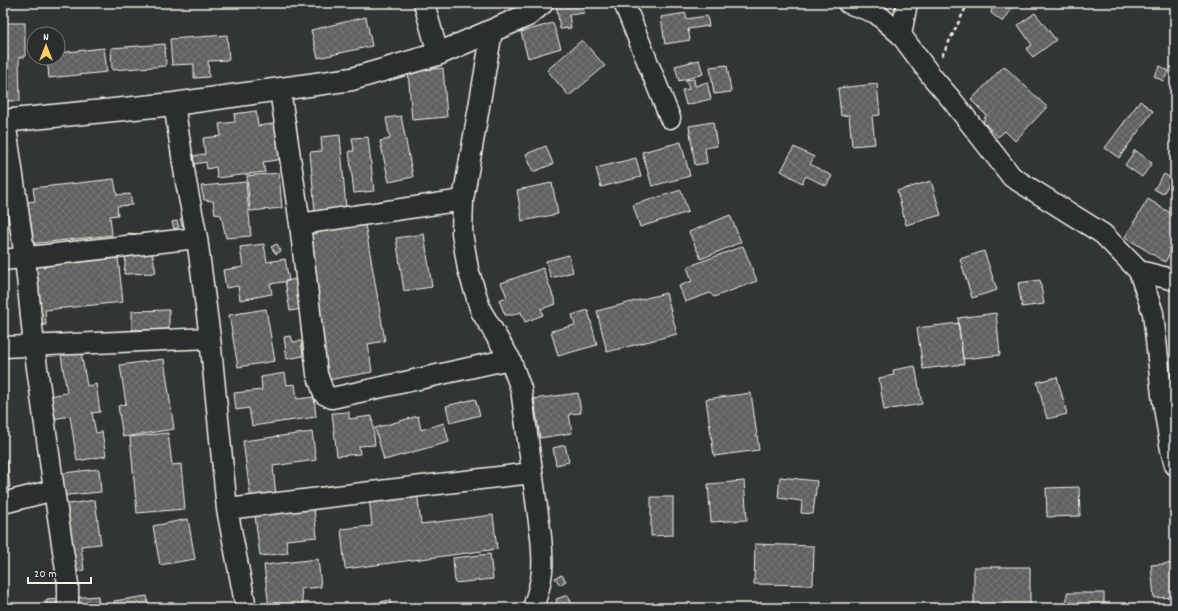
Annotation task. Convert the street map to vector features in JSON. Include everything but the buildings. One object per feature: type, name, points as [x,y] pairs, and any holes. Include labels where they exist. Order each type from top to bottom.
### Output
[{"type":"street","points":[[424,3],[438,54]]},
{"type":"street","points":[[68,608],[68,584],[34,346],[25,258],[4,121],[174,104],[352,79],[438,54],[528,15],[542,3]]},
{"type":"street","points":[[624,3],[670,118]]},
{"type":"street","points":[[848,3],[876,13],[901,35],[932,77],[1012,177],[1103,234],[1139,271],[1153,313],[1162,395],[1175,466]]},
{"type":"street","points":[[901,35],[907,3]]},
{"type":"street","points":[[492,30],[463,200],[462,233],[468,269],[481,312],[510,360],[521,388],[541,537],[542,572],[538,596],[533,608]]},
{"type":"street","points":[[280,90],[300,224],[317,374],[324,394],[332,398],[510,360]]},
{"type":"street","points":[[174,104],[186,182],[197,238],[210,338],[227,509],[246,608]]},
{"type":"street","points":[[300,224],[463,200]]},
{"type":"street","points":[[3,260],[197,238]]},
{"type":"street","points":[[1139,271],[1175,280]]},
{"type":"street","points":[[3,347],[210,338]]},
{"type":"street","points":[[227,509],[532,473]]},
{"type":"street","points":[[3,503],[54,490]]},
{"type":"path","points":[[932,77],[968,3]]}]
